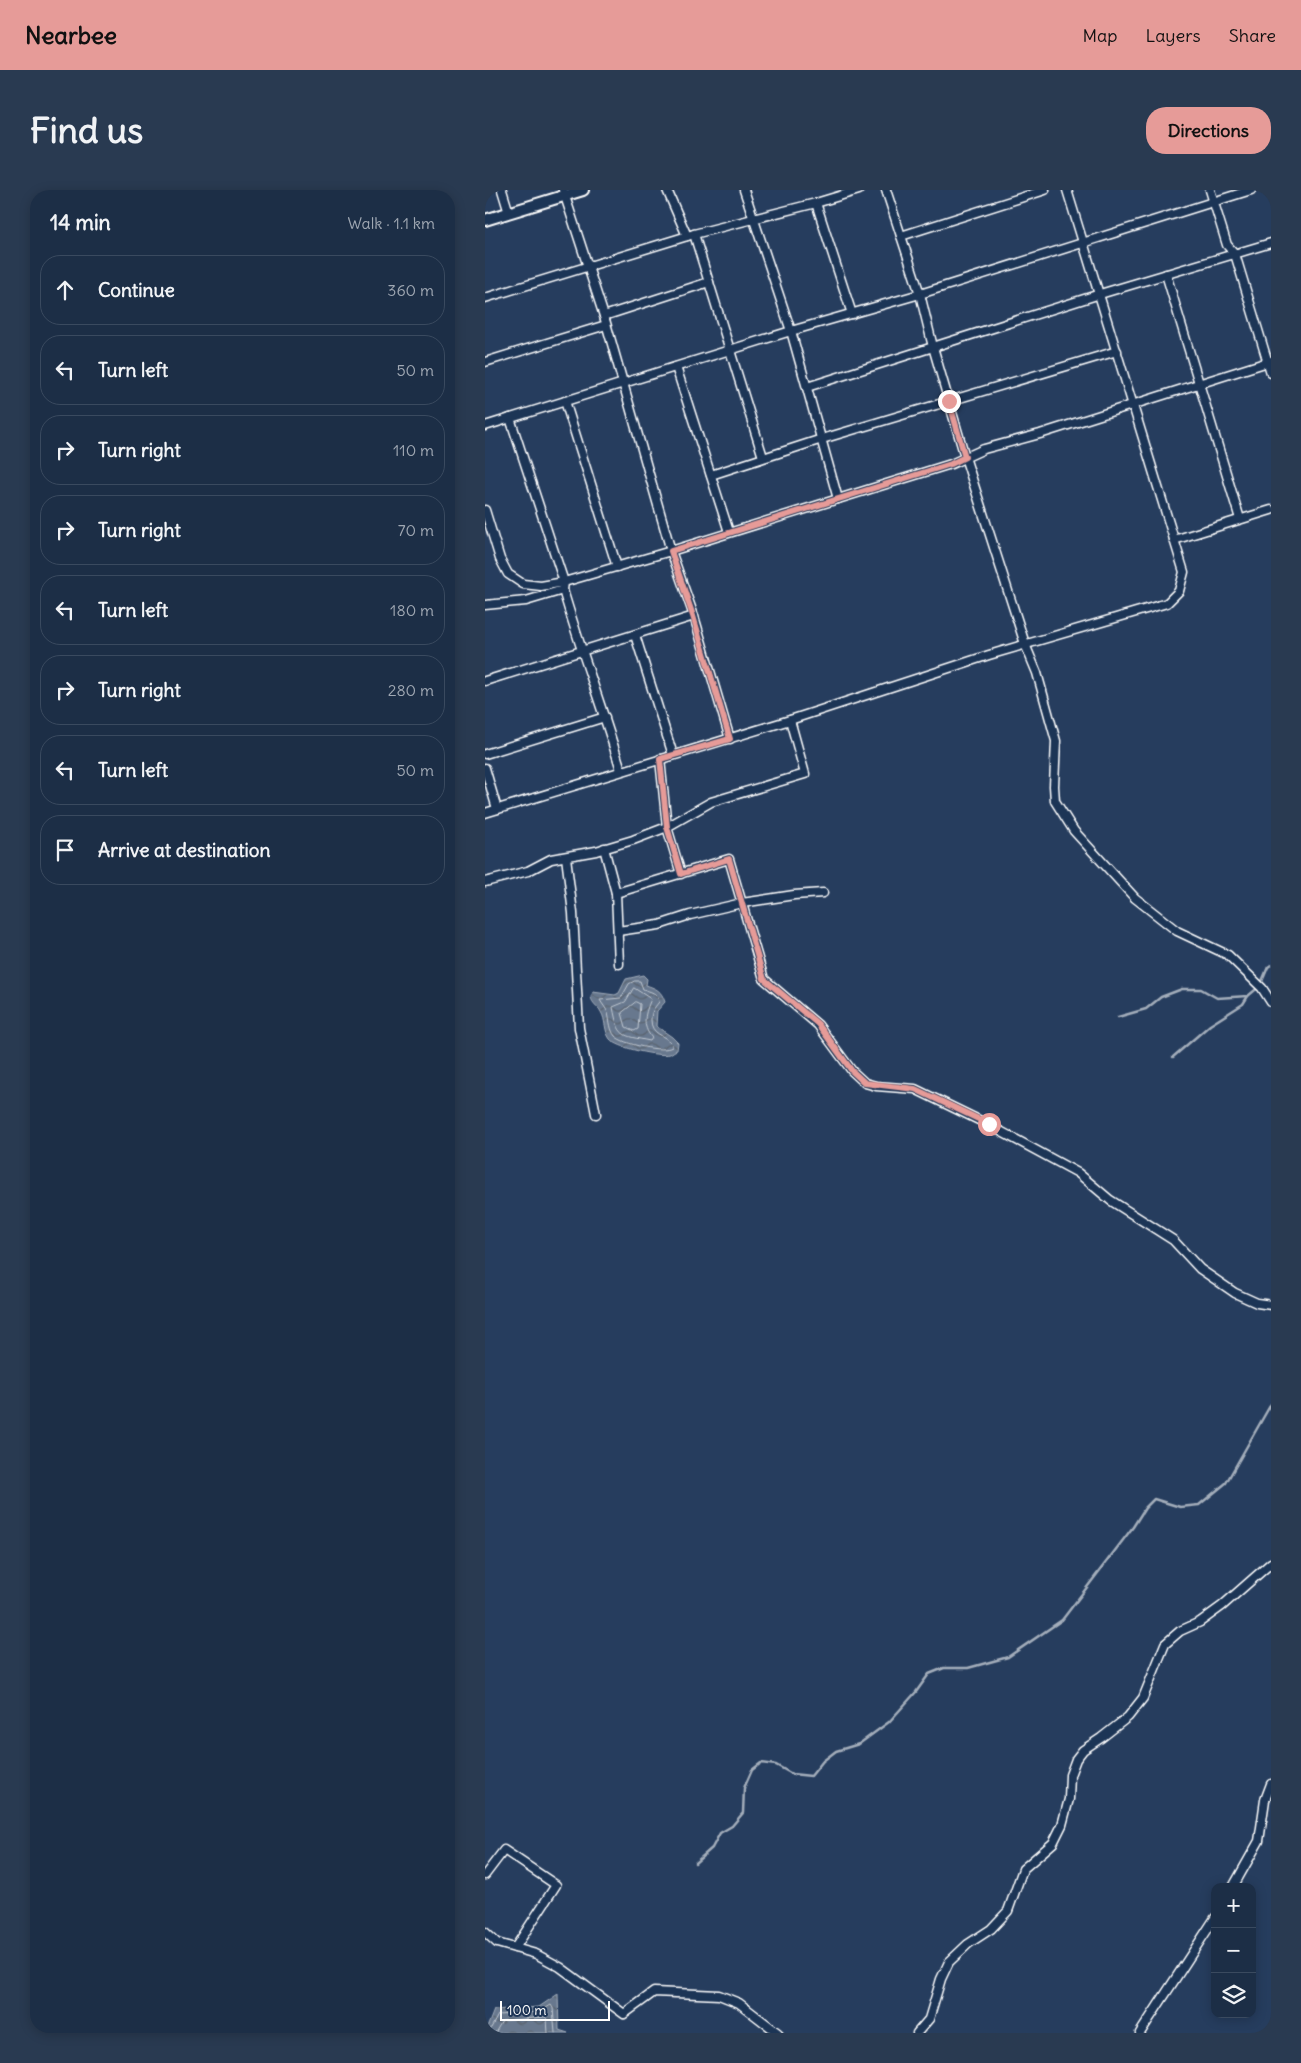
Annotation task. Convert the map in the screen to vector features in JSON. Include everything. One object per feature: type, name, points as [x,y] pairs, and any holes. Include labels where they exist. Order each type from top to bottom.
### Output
[{"type":"street","points":[[502,190],[509,212]]},
{"type":"street","points":[[485,220],[564,193],[583,190]]},
{"type":"street","points":[[667,190],[691,235],[709,282],[763,457]]},
{"type":"street","points":[[744,190],[791,331],[838,499]]},
{"type":"street","points":[[485,298],[691,235],[859,190]]},
{"type":"street","points":[[886,190],[920,294],[933,347],[965,457],[1025,644],[1037,673],[1056,741],[1055,801],[1075,831],[1135,898],[1177,931],[1228,955],[1262,988],[1271,1002]]},
{"type":"street","points":[[901,236],[1045,190]]},
{"type":"street","points":[[485,813],[621,770],[730,739],[1025,644],[1167,603],[1179,591],[1184,572],[1067,190]]},
{"type":"street","points":[[1210,190],[1227,245],[1235,254],[1270,362],[1271,373]]},
{"type":"street","points":[[485,426],[791,331],[920,294],[1251,190]]},
{"type":"street","points":[[564,193],[606,324],[671,551],[693,616],[730,739]]},
{"type":"street","points":[[816,203],[852,314]]},
{"type":"street","points":[[807,387],[1100,294],[1271,243]]},
{"type":"street","points":[[1166,274],[1240,519]]},
{"type":"street","points":[[603,316],[709,282]]},
{"type":"street","points":[[485,362],[606,324]]},
{"type":"street","points":[[711,475],[822,438],[1117,351]]},
{"type":"street","points":[[485,605],[527,601],[617,567],[951,464],[984,449],[1040,434],[1270,362]]},
{"type":"street","points":[[676,367],[729,532]]},
{"type":"street","points":[[565,401],[617,567]]},
{"type":"street","points":[[510,418],[564,586],[582,652],[621,770]]},
{"type":"street","points":[[485,510],[500,559],[508,574],[523,584],[564,586]]},
{"type":"street","points":[[1174,540],[1271,510]]},
{"type":"street","points":[[485,681],[693,616]]},
{"type":"street","points":[[635,635],[673,755]]},
{"type":"street","points":[[485,754],[605,717]]},
{"type":"street","points":[[485,882],[528,871],[551,859],[633,840],[667,827],[711,802],[805,774],[790,720]]},
{"type":"street","points":[[660,759],[667,827],[681,874]]},
{"type":"street","points":[[485,768],[497,809]]},
{"type":"street","points":[[604,848],[616,893],[619,964]]},
{"type":"street","points":[[566,857],[573,914],[579,1028],[596,1114]]},
{"type":"street","points":[[616,893],[729,859],[764,979],[818,1024],[852,1071],[865,1083],[915,1089],[989,1124],[1078,1173],[1110,1200],[1154,1226],[1173,1240],[1201,1269],[1228,1288],[1257,1303],[1271,1305]]},
{"type":"street","points":[[618,931],[659,925],[691,915],[742,904],[794,895],[823,893]]},
{"type":"street","points":[[917,2033],[929,2019],[941,1979],[949,1962],[969,1944],[991,1929],[1008,1911],[1023,1869],[1053,1843],[1062,1825],[1069,1799],[1070,1775],[1076,1758],[1083,1750],[1129,1717],[1143,1698],[1165,1644],[1180,1631],[1200,1622],[1222,1606],[1271,1563]]},
{"type":"street","points":[[1235,1883],[1259,1841],[1265,1800],[1271,1784]]},
{"type":"street","points":[[485,1875],[504,1850],[556,1886],[515,1948]]},
{"type":"street","points":[[1140,2033],[1211,1924]]},
{"type":"street","points":[[485,1932],[497,1942],[536,1954],[560,1966],[624,2014],[654,1992],[719,1995],[739,2003],[778,2033]]},
{"type":"water","points":[[643,975],[647,979],[646,985],[658,991],[665,1002],[657,1011],[656,1026],[678,1043],[677,1050],[670,1054],[638,1051],[614,1042],[608,1036],[604,1018],[591,997],[593,992],[615,995],[619,993],[626,979]]},
{"type":"water","points":[[558,1994],[559,2030],[568,2033],[485,2033],[494,2010],[539,2007]]},
{"type":"waterway","points":[[1118,1017],[1146,1009],[1161,997],[1182,989],[1201,989],[1217,998],[1248,996],[1260,986],[1268,967],[1271,965]]},
{"type":"waterway","points":[[1173,1057],[1210,1025],[1243,1004],[1248,996]]},
{"type":"waterway","points":[[695,1863],[712,1848],[720,1833],[732,1826],[743,1813],[744,1788],[752,1770],[761,1763],[776,1765],[792,1774],[811,1776],[823,1761],[836,1751],[859,1744],[889,1722],[916,1692],[929,1674],[944,1668],[968,1668],[1008,1657],[1062,1620],[1133,1527],[1145,1508],[1154,1499],[1180,1507],[1199,1505],[1226,1483],[1271,1404]]},
{"type":"route","points":[[949,401],[965,457],[951,464],[671,551],[693,616],[730,739],[660,759],[667,827],[681,874],[729,859],[764,979],[818,1024],[852,1071],[865,1083],[876,1086],[915,1089],[989,1124]]}]
